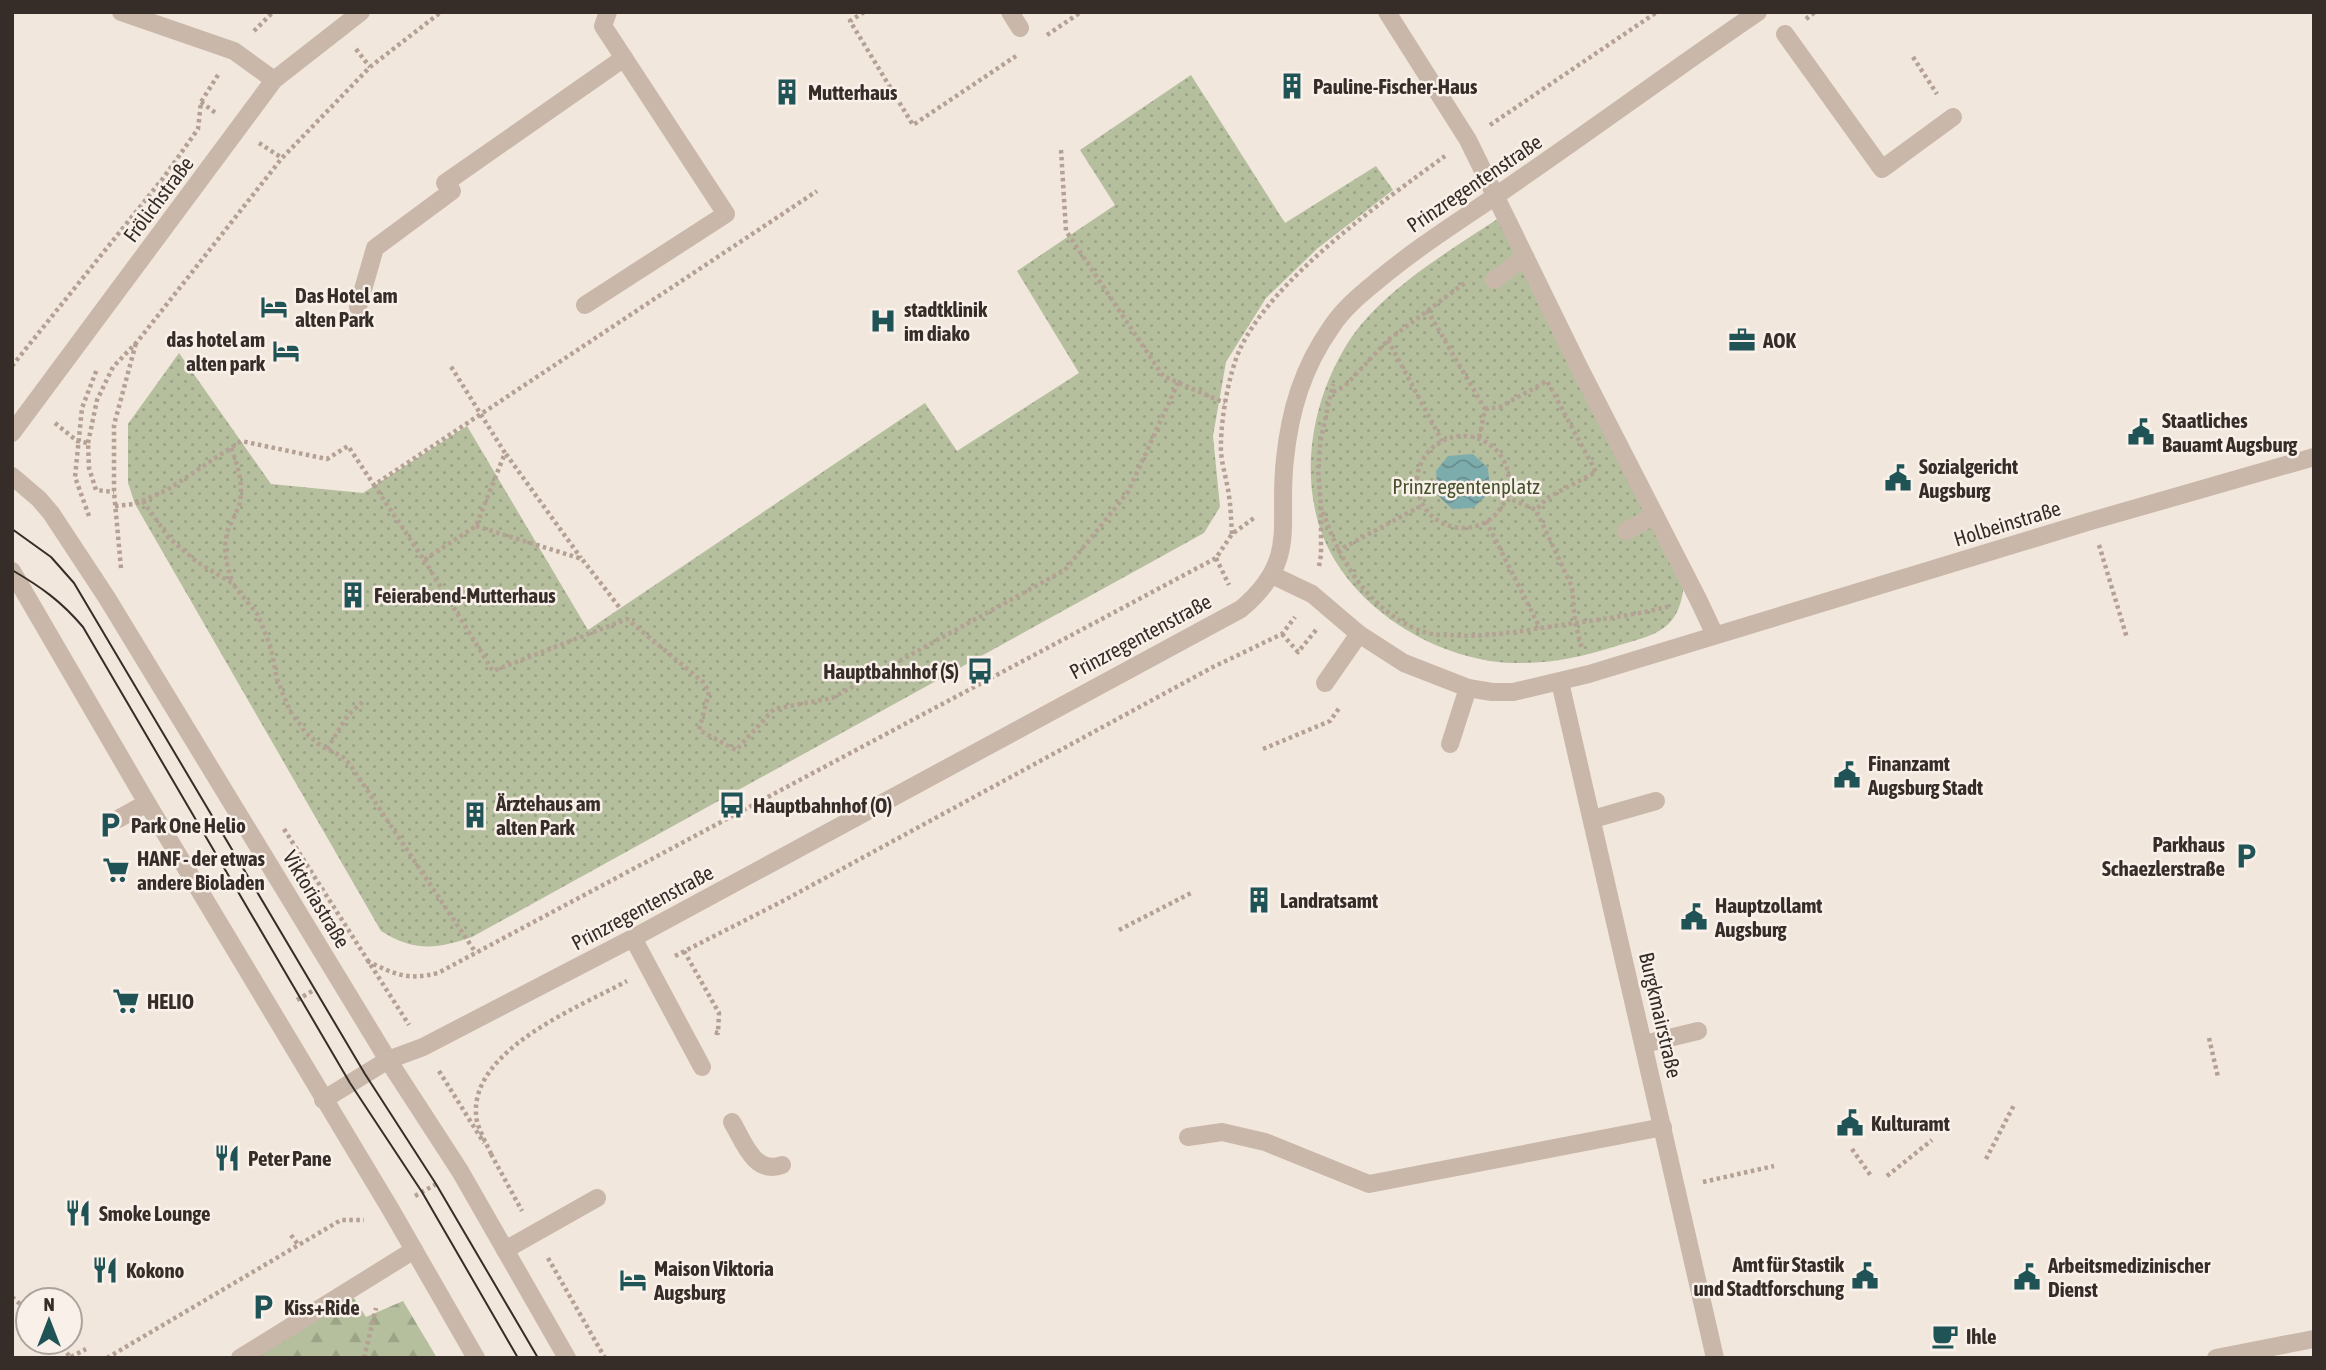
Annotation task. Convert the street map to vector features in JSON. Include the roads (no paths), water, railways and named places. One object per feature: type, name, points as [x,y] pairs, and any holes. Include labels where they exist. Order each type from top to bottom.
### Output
[{"type":"street","points":[[121,12],[234,51],[274,80]]},
{"type":"street","name":"Frölichstraße","points":[[12,433],[274,80],[360,12]]},
{"type":"street","points":[[585,305],[726,214],[603,26],[608,12]]},
{"type":"street","points":[[1010,12],[1020,28]]},
{"type":"street","points":[[1272,575],[1312,594],[1359,634],[1404,663],[1468,688],[1492,692],[1513,692],[1560,682],[1714,635],[1525,257],[1497,195],[1468,140],[1387,12]]},
{"type":"street","name":"Prinzregentenstraße","points":[[323,1100],[388,1060],[423,1047],[633,938],[1077,695],[1241,609],[1272,575],[1279,561],[1284,537],[1284,462],[1292,409],[1316,351],[1333,324],[1352,302],[1406,256],[1758,12]]},
{"type":"street","points":[[1785,34],[1882,169],[1953,117]]},
{"type":"street","points":[[358,307],[375,248],[453,191],[446,183],[624,58]]},
{"type":"street","points":[[1494,280],[1525,257]]},
{"type":"street","name":"Holbeinstraße","points":[[1714,635],[2314,457]]},
{"type":"street","name":"Viktoriastraße","points":[[12,476],[51,513],[107,598],[388,1060],[460,1171],[567,1358]]},
{"type":"street","points":[[1626,531],[1655,514]]},
{"type":"street","points":[[12,571],[323,1100],[391,1210],[475,1358]]},
{"type":"street","points":[[1325,683],[1359,634]]},
{"type":"street","name":"Burgkmairstraße","points":[[1560,682],[1715,1358]]},
{"type":"street","points":[[1450,744],[1468,688]]},
{"type":"street","points":[[1593,819],[1656,801]]},
{"type":"street","points":[[118,819],[147,803]]},
{"type":"street","points":[[633,938],[702,1067]]},
{"type":"street","points":[[1644,1044],[1698,1031]]},
{"type":"street","points":[[732,1122],[754,1160],[762,1166],[775,1167],[782,1164]]},
{"type":"street","points":[[1188,1137],[1222,1132],[1265,1142],[1369,1184],[1663,1127]]},
{"type":"street","points":[[505,1250],[597,1198]]},
{"type":"street","points":[[240,1358],[414,1250]]},
{"type":"street","points":[[2216,1358],[2314,1339]]},
{"type":"water","points":[[1473,454],[1488,468],[1490,492],[1473,508],[1452,509],[1438,495],[1436,471],[1448,456]]},
{"type":"tram line","points":[[12,529],[51,557],[74,583],[365,1074],[436,1184],[538,1358]]},
{"type":"tram line","points":[[12,570],[50,595],[83,627],[350,1083],[422,1192],[518,1358]]},
{"type":"place","name":"Pauline-Fischer-Haus","points":[[1292,86]]},
{"type":"place","name":"Mutterhaus","points":[[787,92]]},
{"type":"place","name":"Das Hotel am alten Park","points":[[274,307]]},
{"type":"place","name":"stadtklinik im diako","points":[[883,321]]},
{"type":"place","name":"AOK","points":[[1742,340]]},
{"type":"place","name":"das hotel am alten park","points":[[286,351]]},
{"type":"place","name":"Staatliches Bauamt Augsburg","points":[[2141,432]]},
{"type":"place","name":"Sozialgericht Augsburg","points":[[1898,478]]},
{"type":"place","name":"Feierabend-Mutterhaus","points":[[353,595]]},
{"type":"place","name":"Hauptbahnhof (S)","points":[[980,671]]},
{"type":"place","name":"Finanzamt Augsburg Stadt","points":[[1847,775]]},
{"type":"place","name":"Hauptbahnhof (O)","points":[[732,805]]},
{"type":"place","name":"Ärztehaus am alten Park","points":[[475,815]]},
{"type":"place","name":"Park One Helio","points":[[110,825]]},
{"type":"place","name":"Parkhaus Schaezlerstraße","points":[[2246,856]]},
{"type":"place","name":"HANF - der etwas andere Bioladen","points":[[116,870]]},
{"type":"place","name":"Landratsamt","points":[[1259,900]]},
{"type":"place","name":"Hauptzollamt Augsburg","points":[[1694,917]]},
{"type":"place","name":"HELIO","points":[[126,1001]]},
{"type":"place","name":"Kulturamt","points":[[1850,1123]]},
{"type":"place","name":"Peter Pane","points":[[227,1158]]},
{"type":"place","name":"Smoke Lounge","points":[[78,1213]]},
{"type":"place","name":"Kokono","points":[[105,1270]]},
{"type":"place","name":"Amt für Stastik und Stadtforschung","points":[[1865,1276]]},
{"type":"place","name":"Arbeitsmedizinischer Dienst","points":[[2027,1277]]},
{"type":"place","name":"Maison Viktoria Augsburg","points":[[633,1280]]},
{"type":"place","name":"Kiss+Ride","points":[[263,1307]]},
{"type":"place","name":"Ihle","points":[[1945,1336]]},
{"type":"park label","name":"Prinzregentenplatz","points":[[1466,486]]}]
